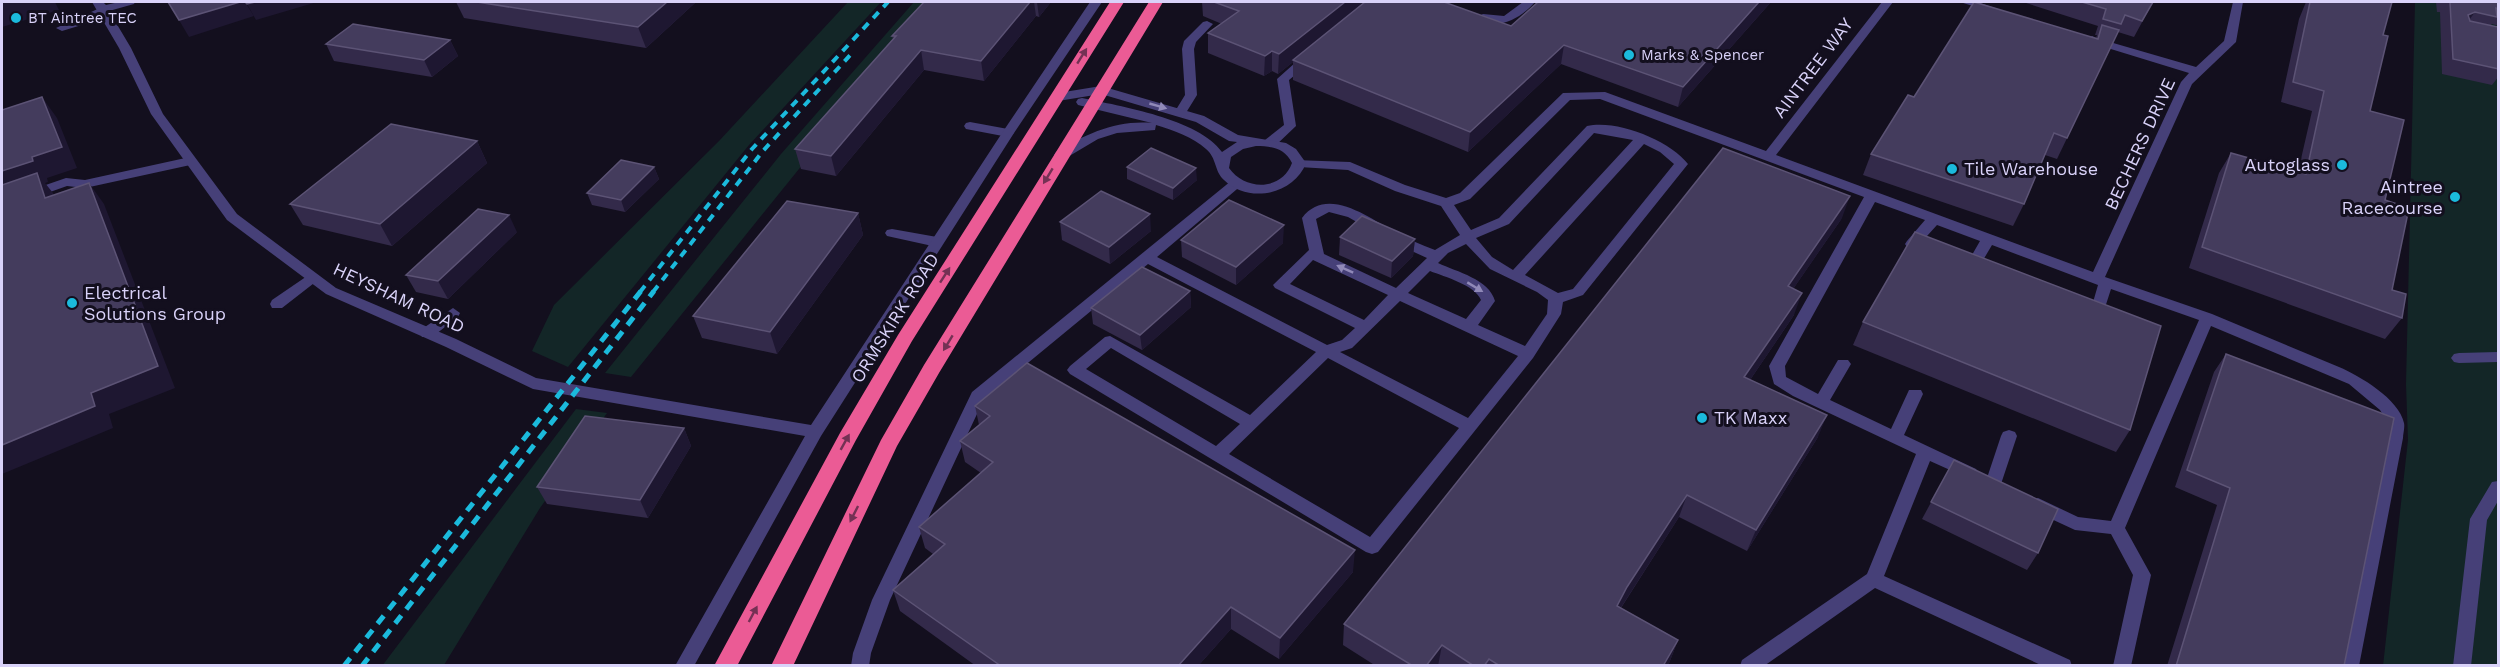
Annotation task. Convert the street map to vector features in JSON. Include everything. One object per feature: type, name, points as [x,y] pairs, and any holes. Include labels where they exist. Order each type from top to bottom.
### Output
[{"type":"highway","name":"ORMSKIRK ROAD","points":[[725,666],[847,438],[904,339],[1117,2]]},
{"type":"highway","points":[[782,666],[888,445],[1061,155],[1156,2]]},
{"type":"street","points":[[62,28],[81,22],[100,6],[130,2]]},
{"type":"street","points":[[684,666],[814,432],[1096,2]]},
{"type":"street","points":[[1475,14],[1496,21],[1505,21],[1529,2]]},
{"type":"street","name":"AINTREE WAY","points":[[1768,157],[1887,2]]},
{"type":"street","points":[[1966,2],[1999,12]]},
{"type":"street","name":"BECHERS DRIVE","points":[[2096,316],[2102,281],[2187,82],[2230,42],[2238,2]]},
{"type":"street","name":"HEYSHAM ROAD","points":[[100,6],[125,48],[157,114],[232,217],[331,291],[428,333],[533,383],[814,432]]},
{"type":"street","points":[[1180,113],[1191,95],[1188,48],[1190,42],[1207,24]]},
{"type":"street","points":[[2077,35],[2198,72]]},
{"type":"street","points":[[1270,142],[1290,126],[1283,79],[1317,51]]},
{"type":"street","points":[[1446,203],[1466,196],[1567,96],[1601,95],[2207,318],[2354,380],[2386,406],[2396,423],[2395,438],[2350,666]]},
{"type":"street","points":[[1058,97],[1097,97],[1180,113],[1216,126],[1234,138],[1270,142],[1290,150],[1299,163],[1298,171],[1284,184],[1260,189],[1236,184],[1224,174],[1222,162],[1212,147],[1193,135],[1097,97]]},
{"type":"street","points":[[970,126],[1008,133]]},
{"type":"street","points":[[1061,155],[1094,135],[1126,127],[1155,128],[1193,135]]},
{"type":"street","points":[[1217,455],[1326,351],[1347,344],[1366,327],[1432,260],[1469,236],[1504,221],[1591,129],[1609,128],[1675,154],[1680,164],[1578,292],[1556,299]]},
{"type":"street","points":[[1515,277],[1641,139]]},
{"type":"street","points":[[1222,162],[1233,148],[1256,142]]},
{"type":"street","points":[[2,205],[66,182],[85,184],[190,161]]},
{"type":"street","points":[[1299,163],[1350,166],[1400,188],[1446,203],[1481,253],[1493,264],[1549,292],[1556,299]]},
{"type":"street","points":[[860,666],[862,653],[881,600],[978,396],[1236,184]]},
{"type":"street","points":[[1872,195],[1777,366],[1779,380],[1821,403],[1998,486],[2009,436]]},
{"type":"street","points":[[1317,256],[1308,218],[1313,212],[1325,208],[1355,213],[1486,294],[1488,301],[1468,326]]},
{"type":"street","points":[[1912,244],[1934,219]]},
{"type":"street","points":[[892,233],[938,242]]},
{"type":"street","points":[[1971,269],[1988,239]]},
{"type":"street","points":[[1366,327],[1280,285],[1311,254],[1528,354]]},
{"type":"street","points":[[1146,257],[1470,426]]},
{"type":"street","points":[[277,304],[313,277]]},
{"type":"street","points":[[1251,423],[1110,341],[1076,370],[1372,547],[1528,354],[1554,314],[1556,299]]},
{"type":"street","points":[[428,333],[453,313]]},
{"type":"street","points":[[2116,528],[2207,318]]},
{"type":"street","points":[[2459,358],[2499,357]]},
{"type":"street","points":[[1821,403],[1843,364]]},
{"type":"street","points":[[1895,438],[1915,394]]},
{"type":"street","points":[[1749,666],[1874,579],[1925,452]]},
{"type":"street","points":[[2462,666],[2479,519],[2499,487]]},
{"type":"street","points":[[2024,498],[2075,523],[2116,528]]},
{"type":"street","points":[[2116,528],[2142,575],[2122,666]]},
{"type":"street","points":[[1874,579],[2063,666]]},
{"type":"green space","points":[[848,2],[881,2],[749,145],[568,367],[532,351],[554,305],[719,141]]},
{"type":"green space","points":[[914,2],[942,2],[879,70],[631,377],[605,373],[781,154]]},
{"type":"green space","name":"Aintree Racecourse","points":[[2415,2],[2498,2],[2498,665],[2383,666],[2408,440],[2406,384]]},
{"type":"green space","points":[[576,409],[607,413],[540,508],[444,665],[382,666]]},
{"type":"building","points":[[168,2],[240,2],[179,20]]},
{"type":"building","points":[[477,2],[667,2],[638,27]]},
{"type":"building","points":[[924,2],[1030,2],[981,61],[921,50],[831,156],[795,149],[896,36],[892,36]]},
{"type":"building","points":[[1214,2],[1345,2],[1279,54],[1272,51],[1265,56],[1208,33],[1239,11]]},
{"type":"building","points":[[1365,2],[1444,2],[1511,26],[1538,2],[1759,2],[1683,87],[1564,45],[1470,132],[1293,60]]},
{"type":"building","points":[[1974,2],[2098,39],[2102,25],[2119,30],[2067,138],[2054,133],[2024,204],[1871,154],[1908,95],[1914,97]]},
{"type":"building","points":[[2082,2],[2153,2],[2142,21],[2125,15],[2121,24],[2103,19],[2106,9]]},
{"type":"building","points":[[2310,2],[2392,2],[2383,35],[2388,36],[2370,111],[2404,120],[2385,200],[2409,208],[2392,290],[2406,294],[2402,318],[2202,247],[2231,153],[2306,174],[2324,91],[2293,82]]},
{"type":"building","points":[[2450,2],[2499,2],[2499,9],[2496,8],[2497,17],[2475,12],[2468,15],[2470,21],[2498,27],[2499,69],[2453,59]]},
{"type":"building","points":[[353,24],[450,40],[424,60],[326,44]]},
{"type":"building","points":[[42,97],[62,147],[32,157],[33,161],[2,171],[2,110]]},
{"type":"building","points":[[391,124],[477,141],[380,224],[290,204]]},
{"type":"building","points":[[1151,148],[1196,168],[1173,188],[1127,167]]},
{"type":"building","points":[[1723,148],[1850,196],[1788,286],[1802,293],[1744,377],[1827,415],[1756,530],[1687,495],[1617,606],[1678,640],[1663,666],[1500,666],[1489,659],[1484,666],[1474,666],[1442,645],[1426,666],[1413,666],[1344,624]]},
{"type":"building","points":[[621,160],[654,167],[621,200],[587,193]]},
{"type":"building","name":"Electrical Solutions Group","points":[[37,173],[45,198],[89,183],[158,366],[91,393],[95,406],[2,445],[2,185]]},
{"type":"building","points":[[1101,191],[1150,214],[1109,247],[1060,222]]},
{"type":"building","points":[[1229,200],[1284,225],[1236,267],[1181,240]]},
{"type":"building","points":[[787,201],[858,213],[770,332],[693,316]]},
{"type":"building","points":[[478,209],[509,215],[438,281],[406,275]]},
{"type":"building","points":[[1362,216],[1415,239],[1392,261],[1340,237]]},
{"type":"building","points":[[1915,232],[2161,326],[2130,430],[1863,322]]},
{"type":"building","points":[[1142,267],[1190,291],[1140,335],[1091,308]]},
{"type":"building","points":[[2226,354],[2394,418],[2344,666],[2176,666],[2230,488],[2187,470]]},
{"type":"building","points":[[1027,363],[1355,550],[1280,638],[1231,607],[1178,666],[1001,666],[893,590],[945,544],[919,527],[993,462],[960,441],[990,416],[975,406]]},
{"type":"building","points":[[585,416],[684,428],[640,500],[537,487]]},
{"type":"building","points":[[1954,460],[2058,509],[2038,553],[1931,502]]},
{"type":"railway","points":[[640,292],[752,149],[888,2]]},
{"type":"railway","points":[[653,292],[763,151],[853,52]]},
{"type":"railway","points":[[344,666],[641,291]]},
{"type":"railway","points":[[362,666],[654,291]]},
{"type":"place","name":"BT Aintree TEC","points":[[16,18]]},
{"type":"place","name":"Marks & Spencer","points":[[1629,55]]},
{"type":"place","name":"Autoglass","points":[[2342,165]]},
{"type":"place","name":"Tile Warehouse","points":[[1952,169]]},
{"type":"place","name":"Aintree Racecourse","points":[[2455,197]]},
{"type":"place","name":"Electrical Solutions Group","points":[[72,303]]},
{"type":"place","name":"TK Maxx","points":[[1702,418]]}]
